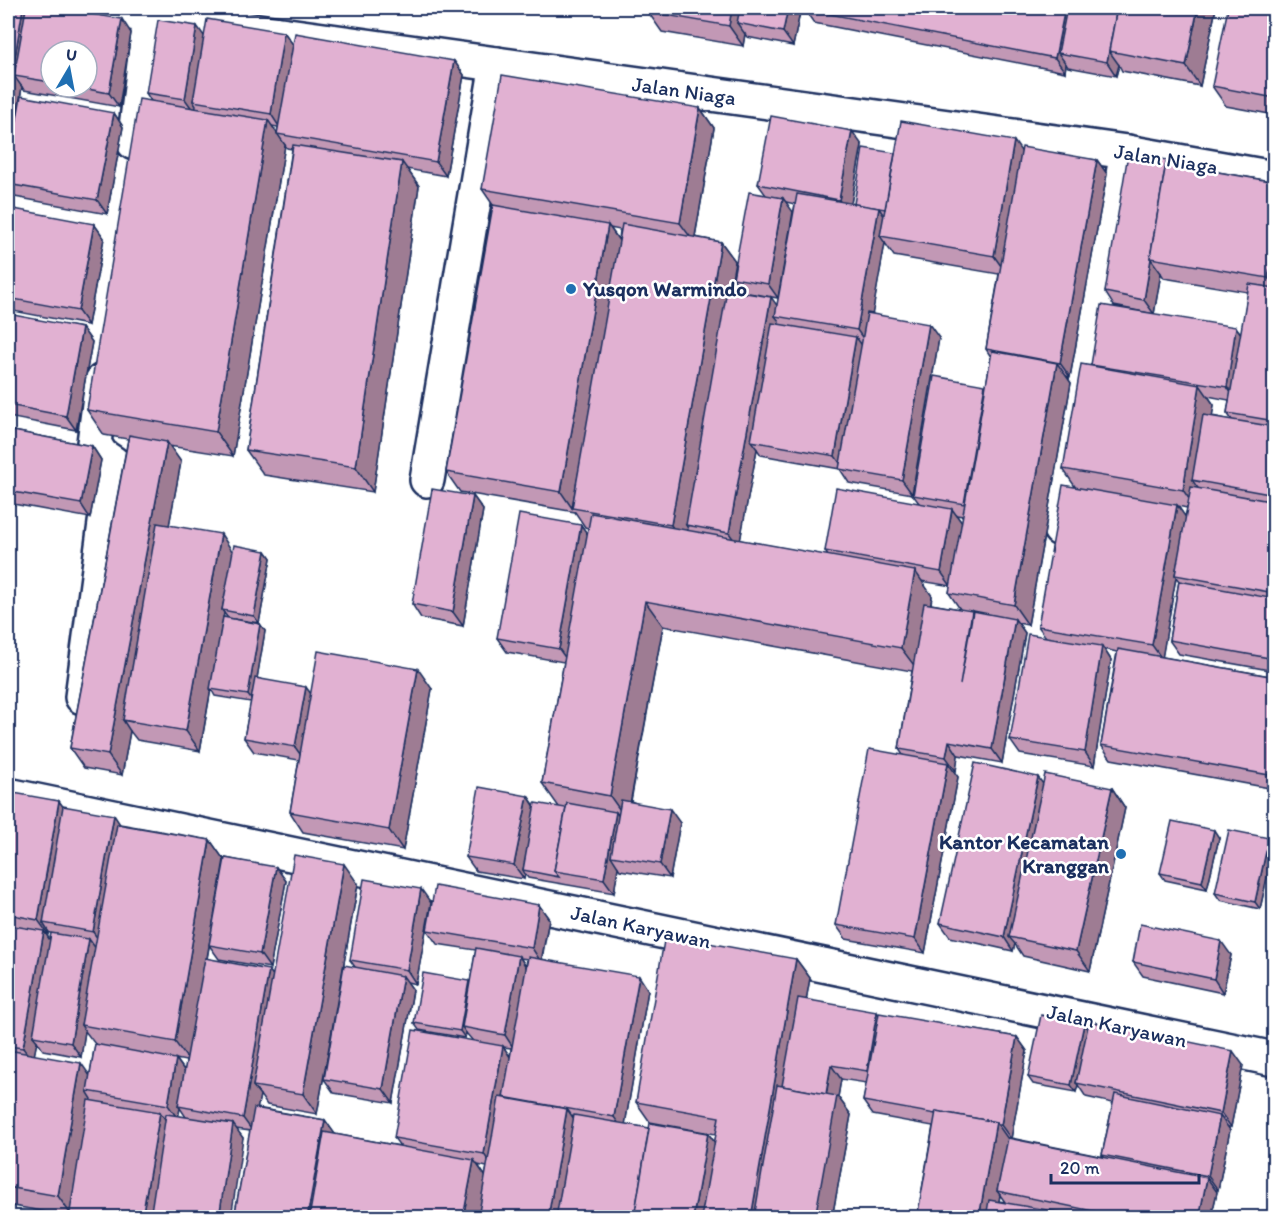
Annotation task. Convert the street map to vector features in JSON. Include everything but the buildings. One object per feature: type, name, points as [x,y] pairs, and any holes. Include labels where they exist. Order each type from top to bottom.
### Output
[{"type":"street","name":"Jalan Niaga","points":[[94,8],[1127,152],[1275,178]]},
{"type":"street","points":[[130,171],[150,17]]},
{"type":"street","points":[[427,480],[497,64]]},
{"type":"street","points":[[1053,563],[1127,152]]},
{"type":"street","points":[[81,704],[113,464],[101,454],[94,443],[107,348]]},
{"type":"street","name":"Jalan Karyawan","points":[[8,795],[1275,1059]]},
{"type":"place","name":"Yusqon Warmindo","points":[[571,289]]},
{"type":"place","name":"Kantor Kecamatan Kranggan","points":[[1121,854]]}]
